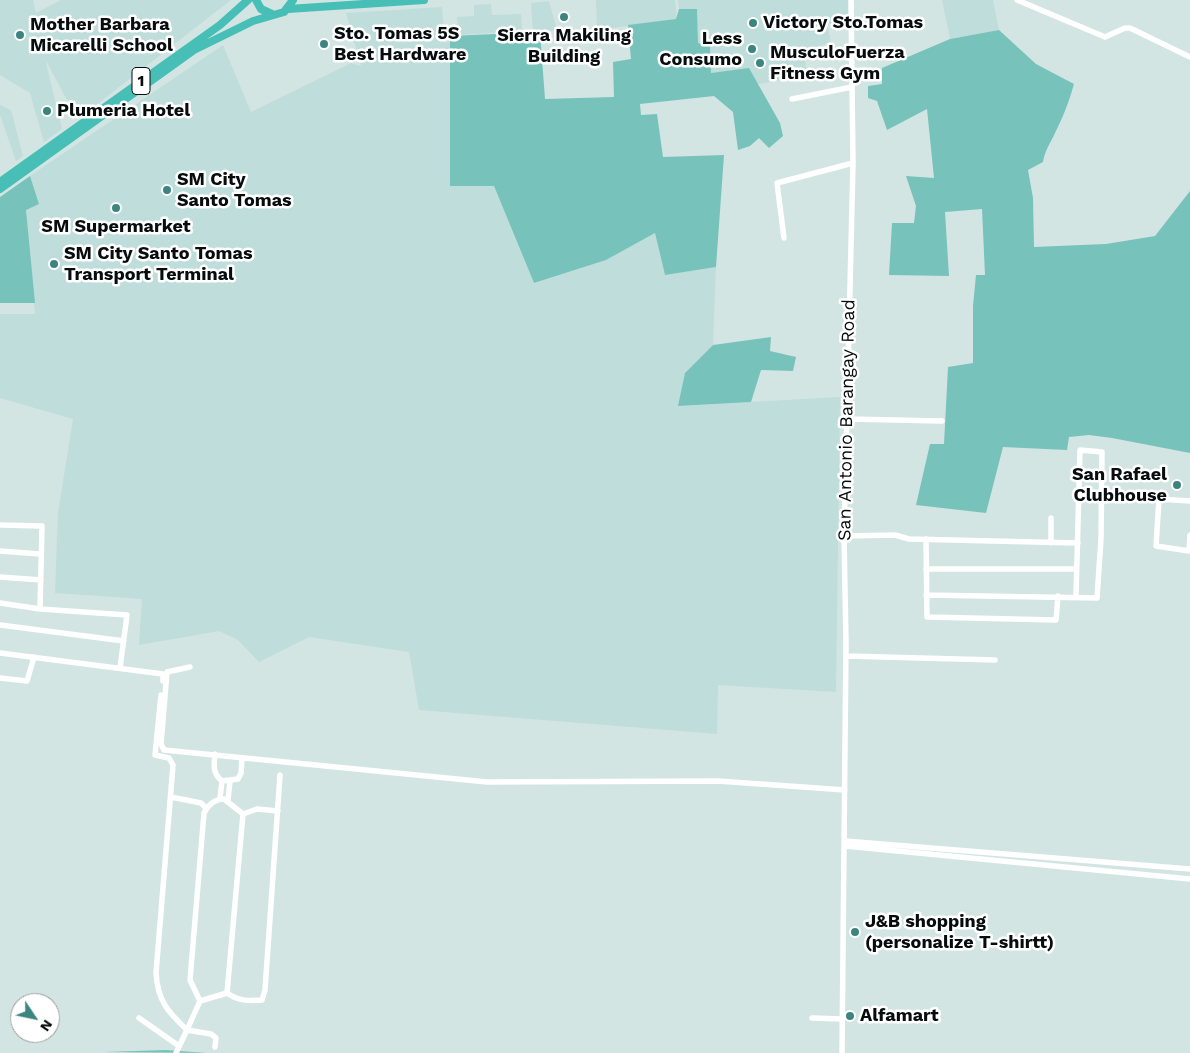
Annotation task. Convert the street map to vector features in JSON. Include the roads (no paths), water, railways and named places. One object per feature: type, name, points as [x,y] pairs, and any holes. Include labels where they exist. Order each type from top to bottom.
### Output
[{"type":"highway","name":"1","points":[[0,182],[220,25],[248,0]]},
{"type":"highway","points":[[256,0],[264,11],[274,14]]},
{"type":"highway","points":[[288,9],[293,0]]},
{"type":"highway","name":"1","points":[[0,189],[194,50],[246,24],[288,9],[424,0]]},
{"type":"street","name":"San Antonio Barangay Road","points":[[842,1053],[846,656],[844,536],[853,163],[851,0]]},
{"type":"street","points":[[1017,0],[1105,37],[1125,28],[1130,28],[1190,57]]},
{"type":"street","points":[[792,99],[852,87]]},
{"type":"street","points":[[784,238],[777,183],[853,163]]},
{"type":"street","points":[[848,419],[942,421]]},
{"type":"street","points":[[926,595],[1076,596],[1097,598],[1101,539],[1102,452],[1080,450],[1076,596]]},
{"type":"street","points":[[1190,501],[1159,500],[1156,546],[1188,551],[1190,535]]},
{"type":"street","points":[[1051,518],[1051,543]]},
{"type":"street","points":[[0,525],[42,526],[40,610]]},
{"type":"street","points":[[844,536],[895,535],[926,539],[1078,543]]},
{"type":"street","points":[[926,539],[927,618],[1056,620],[1058,596]]},
{"type":"street","points":[[0,551],[40,554]]},
{"type":"street","points":[[926,568],[1076,569]]},
{"type":"street","points":[[0,577],[41,580]]},
{"type":"street","points":[[0,603],[40,610],[127,615],[120,668]]},
{"type":"street","points":[[0,626],[124,641]]},
{"type":"street","points":[[0,652],[163,674],[155,755],[169,758],[173,765],[157,990],[167,1011],[187,1030],[211,1034],[216,1038],[215,1047]]},
{"type":"street","points":[[846,656],[995,660]]},
{"type":"street","points":[[0,678],[27,681],[34,657]]},
{"type":"street","points":[[190,667],[167,672],[161,744],[164,750],[487,782],[718,781],[845,790]]},
{"type":"street","points":[[214,754],[214,770],[216,776],[222,781],[238,779],[241,773],[242,758]]},
{"type":"street","points":[[227,993],[234,998],[247,1001],[262,1000],[265,990],[280,775]]},
{"type":"street","points":[[200,1001],[190,980],[204,813],[206,808],[220,798],[222,781]]},
{"type":"street","points":[[228,800],[230,781]]},
{"type":"street","points":[[170,797],[201,803],[206,808]]},
{"type":"street","points":[[220,798],[228,800],[243,814]]},
{"type":"street","points":[[243,814],[258,809],[278,811]]},
{"type":"street","points":[[227,993],[243,814]]},
{"type":"street","points":[[845,844],[1190,869]]},
{"type":"street","points":[[845,844],[1190,878]]},
{"type":"street","points":[[176,1053],[200,1001],[227,993]]},
{"type":"street","points":[[139,1018],[179,1046]]},
{"type":"street","points":[[812,1018],[842,1019]]},
{"type":"place","name":"Sierra Makiling Building","points":[[564,17]]},
{"type":"place","name":"Victory Sto.Tomas","points":[[753,23]]},
{"type":"place","name":"Mother Barbara Micarelli School","points":[[20,35]]},
{"type":"place","name":"Sto. Tomas 5S Best Hardware","points":[[324,44]]},
{"type":"place","name":"Less Consumo","points":[[752,49]]},
{"type":"place","name":"MusculoFuerza Fitness Gym","points":[[760,63]]},
{"type":"place","name":"Plumeria Hotel","points":[[47,111]]},
{"type":"place","name":"SM City Santo Tomas","points":[[167,190]]},
{"type":"place","name":"SM Supermarket","points":[[116,208]]},
{"type":"place","name":"SM City Santo Tomas Transport Terminal","points":[[54,264]]},
{"type":"place","name":"San Rafael Clubhouse","points":[[1177,485]]},
{"type":"place","name":"J&B shopping (personalize T-shirtt)","points":[[855,932]]},
{"type":"place","name":"Alfamart","points":[[850,1016]]}]
